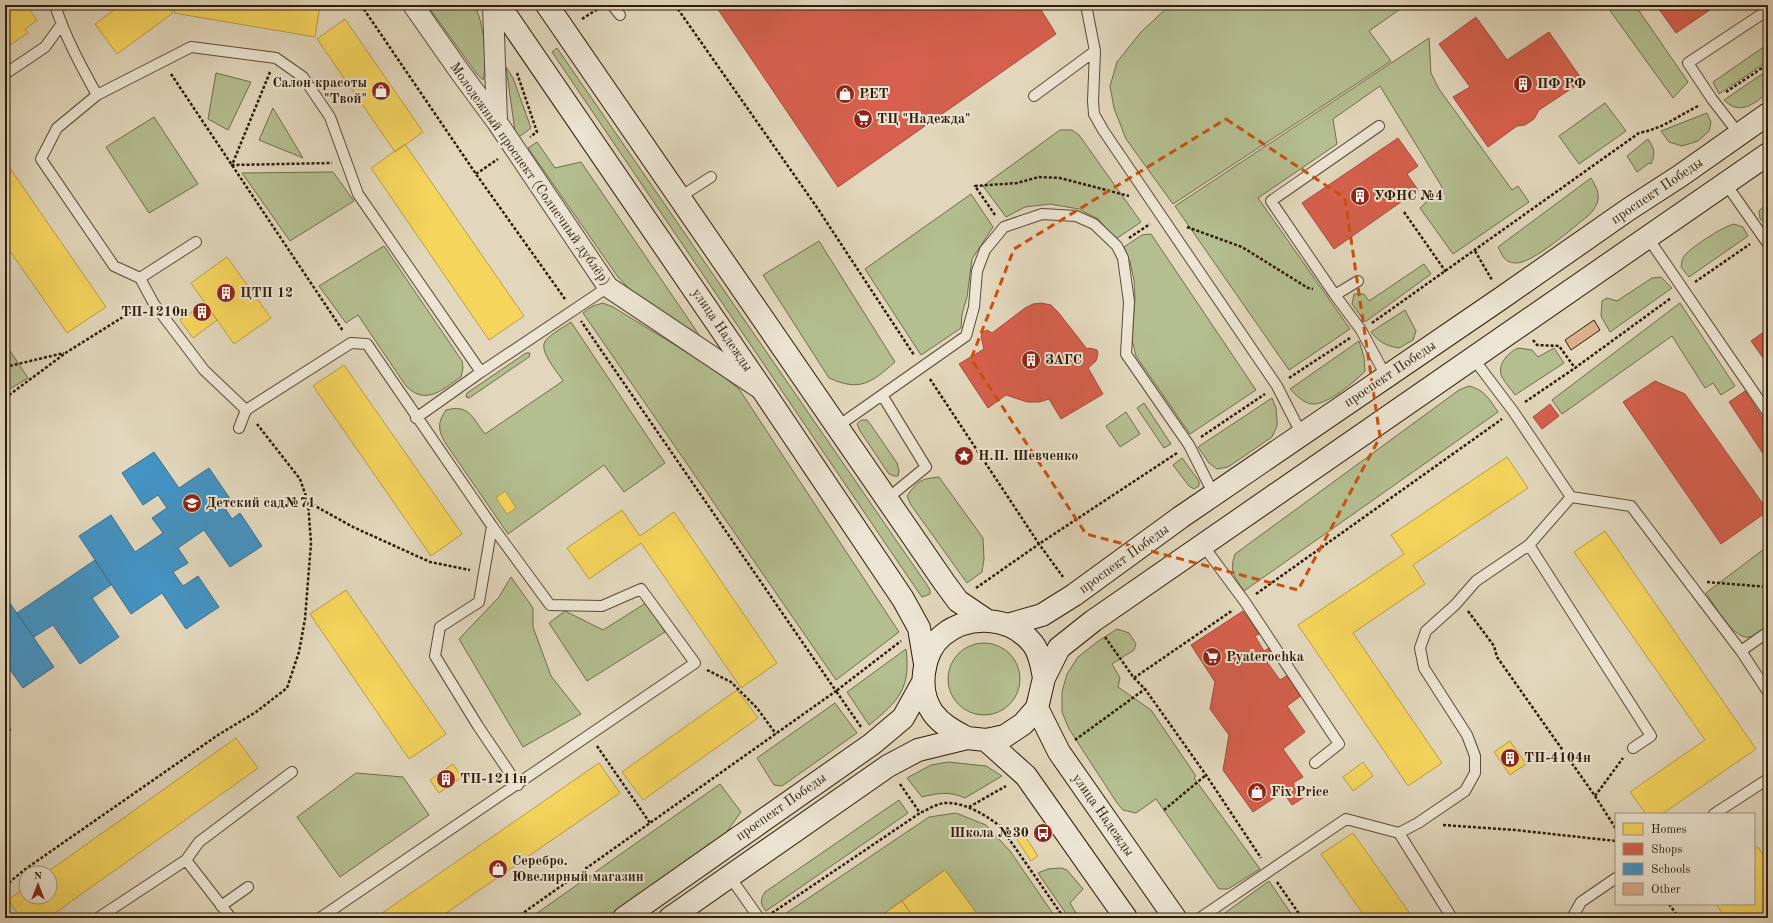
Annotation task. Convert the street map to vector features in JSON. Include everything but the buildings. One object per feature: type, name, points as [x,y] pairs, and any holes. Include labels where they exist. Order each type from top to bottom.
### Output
[{"type":"main road","name":"улица Надежды","points":[[498,5],[764,392],[903,600],[919,628],[924,673]]},
{"type":"main road","points":[[554,7],[680,197],[958,601],[986,620]]},
{"type":"main road","name":"проспект Победы","points":[[1008,624],[1042,615],[1074,595],[1181,517],[1768,114]]},
{"type":"main road","name":"проспект Победы","points":[[670,918],[888,766],[918,750],[977,739],[1005,736],[1023,724],[1037,708],[1044,678],[1059,648],[1093,621],[1202,544],[1768,154]]},
{"type":"main road","name":"проспект Победы","points":[[624,918],[872,744],[903,718],[924,673],[934,645],[943,635],[960,624],[986,620],[1008,624],[1034,644],[1041,661],[1044,678]]},
{"type":"main road","points":[[924,673],[928,703],[933,713],[947,727],[977,739],[1026,776],[1126,918]]},
{"type":"main road","name":"улица Надежды","points":[[1037,708],[1059,752],[1175,918]]},
{"type":"street","name":"Молодежный проспект (Солнечный дублёр)","points":[[414,5],[460,72],[497,122],[608,288],[764,392]]},
{"type":"street","points":[[493,5],[497,122]]},
{"type":"lane","points":[[55,5],[61,25],[80,65],[97,95]]},
{"type":"lane","points":[[612,5],[620,15]]},
{"type":"lane","points":[[1086,5],[1095,51],[1093,101],[1094,114],[1102,130],[1277,386],[1302,435]]},
{"type":"lane","points":[[1740,134],[1712,99],[1688,63],[1768,10]]},
{"type":"lane","points":[[5,74],[45,47],[61,25]]},
{"type":"lane","points":[[246,410],[204,370],[154,304],[140,278],[114,266],[41,159],[57,128],[97,95],[191,47],[276,58],[303,77],[330,117],[358,194],[481,372]]},
{"type":"lane","points":[[1034,96],[1095,51]]},
{"type":"lane","points":[[1379,126],[1271,201],[1335,295],[1361,330],[1386,376]]},
{"type":"lane","points":[[680,197],[711,177]]},
{"type":"lane","points":[[1726,184],[1765,240]]},
{"type":"lane","points":[[838,426],[966,336],[974,307],[977,271],[985,250],[1004,228],[1042,214],[1076,216],[1094,224],[1117,246],[1123,258],[1129,302],[1126,354],[1189,445],[1214,495]]},
{"type":"lane","points":[[1648,238],[1768,413]]},
{"type":"lane","points":[[140,278],[196,242]]},
{"type":"lane","points":[[1335,295],[1358,281]]},
{"type":"lane","points":[[416,418],[481,372],[608,288]]},
{"type":"lane","points":[[239,428],[246,410],[351,343],[367,344],[416,418],[550,605],[602,606],[641,589],[695,663],[518,785],[320,918]]},
{"type":"lane","points":[[1473,358],[1513,411],[1571,497],[1631,506],[1741,651],[1768,692]]},
{"type":"lane","points":[[882,395],[926,467],[888,498]]},
{"type":"lane","points":[[1200,918],[1346,819],[1400,833],[1418,823],[1465,791],[1475,773],[1474,756],[1467,735],[1424,668],[1420,648],[1426,631],[1460,599],[1476,581],[1530,545],[1571,497]]},
{"type":"lane","points":[[492,526],[479,602],[440,627],[435,656],[478,726],[518,785]]},
{"type":"lane","points":[[1202,544],[1245,602],[1339,744],[1315,763]]},
{"type":"lane","points":[[1530,545],[1651,736],[1633,748]]},
{"type":"lane","points":[[1741,651],[1768,632]]},
{"type":"lane","points":[[98,918],[186,860],[199,842],[292,772]]},
{"type":"lane","points":[[1716,813],[1768,779]]},
{"type":"lane","points":[[1400,833],[1452,918]]},
{"type":"lane","points":[[186,860],[231,918]]},
{"type":"lane","points":[[730,877],[759,918]]},
{"type":"lane","points":[[1572,918],[1581,902],[1615,879]]},
{"type":"lane","points":[[221,906],[248,887]]},
{"type":"path","points":[[361,5],[476,174],[574,311],[836,692]]},
{"type":"path","points":[[675,5],[816,206],[1074,595]]},
{"type":"path","points":[[232,165],[276,58]]},
{"type":"path","points":[[162,62],[351,343]]},
{"type":"path","points":[[976,588],[1039,544],[1446,272],[1639,133]]},
{"type":"path","points":[[232,165],[347,163]]},
{"type":"path","points":[[1004,228],[975,186],[1017,183],[1039,177],[1060,178],[1097,187],[1132,198]]},
{"type":"path","points":[[1404,212],[1446,272]]},
{"type":"path","points":[[1117,246],[1161,217],[1242,247],[1308,288],[1335,295]]},
{"type":"path","points":[[1134,678],[1245,602],[1684,289],[1765,240]]},
{"type":"path","points":[[5,398],[67,352],[142,305],[154,304]]},
{"type":"path","points":[[5,367],[67,352]]},
{"type":"path","points":[[5,886],[30,866],[218,735],[256,712],[287,688],[300,652],[305,619],[311,543],[308,502],[300,479],[246,410]]},
{"type":"path","points":[[308,502],[353,527],[430,562],[484,573]]},
{"type":"path","points":[[1460,599],[1494,646],[1497,657],[1595,796],[1615,827]]},
{"type":"path","points":[[1093,621],[1134,678],[1145,689],[1206,775],[1269,871],[1302,918]]},
{"type":"path","points":[[516,918],[836,692],[902,640]]},
{"type":"path","points":[[695,663],[731,682],[757,708],[776,734]]},
{"type":"path","points":[[590,736],[650,823]]},
{"type":"path","points":[[1595,796],[1622,758],[1633,748]]},
{"type":"path","points":[[1164,810],[1206,775]]},
{"type":"path","points":[[771,914],[920,813],[936,806],[949,803],[969,808],[987,816],[1000,826],[1064,918]]},
{"type":"path","points":[[1418,823],[1515,830],[1615,841]]},
{"type":"path","points":[[1670,905],[1679,918]]},
{"type":"highlighted area","points":[[1226,119],[1345,198],[1380,437],[1298,590],[1086,534],[971,359],[1014,249]]},
{"type":"green space","points":[[427,5],[474,5],[483,31],[485,63],[483,80],[477,74]]},
{"type":"green space","points":[[1170,5],[1406,5],[1369,31],[1391,61],[1173,204],[1126,139],[1114,108],[1110,86],[1117,62],[1141,32]]},
{"type":"green space","points":[[1606,5],[1635,5],[1688,82],[1673,98]]},
{"type":"green space","points":[[1429,38],[1431,73],[1439,89],[1512,190],[1518,186],[1529,202],[1453,254],[1420,208],[1442,187],[1380,86],[1333,119],[1337,144],[1258,198],[1350,329],[1289,370],[1175,206]]},
{"type":"green space","points":[[1768,44],[1768,61],[1719,94],[1713,82]]},
{"type":"green space","points":[[557,48],[927,585],[930,590],[930,594],[922,597],[917,590],[552,52]]},
{"type":"green space","points":[[506,67],[513,78],[531,128],[519,137],[515,131]]},
{"type":"green space","points":[[1768,70],[1768,93],[1757,101],[1741,108],[1730,105],[1724,100]]},
{"type":"green space","points":[[216,73],[251,82],[228,130],[208,119]]},
{"type":"green space","points":[[1605,103],[1626,131],[1579,164],[1559,136]]},
{"type":"green space","points":[[273,108],[303,158],[259,140]]},
{"type":"green space","points":[[1707,113],[1711,122],[1709,131],[1698,141],[1682,146],[1669,142],[1661,131]]},
{"type":"green space","points":[[154,117],[198,184],[149,213],[106,147]]},
{"type":"green space","points":[[1060,130],[1072,130],[1079,135],[1141,222],[1116,239],[1098,219],[1079,209],[1050,204],[1025,207],[1006,217],[983,186]]},
{"type":"green space","points":[[1648,139],[1654,151],[1653,160],[1651,164],[1649,163],[1637,172],[1627,156]]},
{"type":"green space","points":[[537,142],[555,168],[581,162],[704,342],[633,293],[618,277],[528,148]]},
{"type":"green space","points":[[333,172],[354,201],[290,241],[242,173]]},
{"type":"green space","points":[[1591,178],[1598,193],[1598,201],[1589,215],[1553,244],[1531,258],[1522,262],[1512,263],[1504,258],[1498,247]]},
{"type":"green space","points":[[971,194],[993,227],[972,259],[967,297],[962,314],[961,328],[921,355],[865,269]]},
{"type":"green space","points":[[1768,202],[1768,221],[1764,222],[1760,219],[1759,211]]},
{"type":"green space","points":[[1734,224],[1743,227],[1748,236],[1689,277],[1681,267],[1682,259],[1686,254],[1706,238]]},
{"type":"green space","points":[[1151,234],[1256,390],[1190,434],[1136,356],[1132,340],[1135,298],[1134,280],[1130,262],[1124,247],[1142,235]]},
{"type":"green space","points":[[819,241],[895,362],[872,380],[865,383],[857,385],[849,384],[829,378],[763,275]]},
{"type":"green space","points":[[384,246],[462,361],[463,368],[461,377],[434,394],[420,395],[413,392],[406,386],[358,315],[346,323],[319,286]]},
{"type":"green space","points":[[1424,264],[1431,274],[1365,322],[1352,304],[1354,294],[1364,294],[1369,301]]},
{"type":"green space","points":[[1661,277],[1672,288],[1610,332],[1601,316],[1602,301],[1607,298],[1617,301],[1652,278]]},
{"type":"green space","points":[[603,303],[613,307],[714,369],[739,389],[899,632],[836,680],[583,313],[593,306]]},
{"type":"green space","points":[[1680,303],[1735,386],[1721,395],[1713,383],[1705,388],[1672,336],[1562,414],[1552,400]]},
{"type":"green space","points":[[1405,310],[1416,331],[1413,340],[1399,348],[1383,343],[1371,332]]},
{"type":"green space","points":[[571,322],[665,463],[624,492],[604,465],[508,534],[446,444],[440,431],[441,419],[446,410],[460,409],[470,414],[485,434],[563,381],[549,361],[544,349],[544,344],[551,335]]},
{"type":"green space","points":[[1359,341],[1364,357],[1365,371],[1341,392],[1326,401],[1310,404],[1303,401],[1290,389]]},
{"type":"green space","points":[[5,343],[28,378],[5,392]]},
{"type":"green space","points":[[1519,348],[1532,350],[1538,357],[1554,348],[1564,363],[1515,395],[1502,377],[1501,368],[1504,359],[1511,352]]},
{"type":"green space","points":[[526,353],[530,353],[529,357],[469,398],[466,397],[467,393]]},
{"type":"green space","points":[[1469,386],[1483,393],[1498,412],[1244,591],[1233,570],[1232,565],[1235,554],[1459,390]]},
{"type":"green space","points":[[1272,398],[1276,408],[1277,426],[1272,437],[1228,467],[1217,469],[1209,463],[1198,447]]},
{"type":"green space","points":[[1144,403],[1171,444],[1164,448],[1137,408]]},
{"type":"green space","points":[[1126,412],[1140,434],[1120,447],[1106,426]]},
{"type":"green space","points":[[861,420],[867,420],[897,463],[899,471],[898,476],[889,474],[860,431],[857,424]]},
{"type":"green space","points":[[1182,458],[1199,481],[1199,486],[1194,489],[1189,486],[1173,465]]},
{"type":"green space","points":[[939,477],[983,538],[984,559],[982,572],[967,583],[911,505],[907,496],[920,481]]},
{"type":"green space","points":[[1768,546],[1768,625],[1750,637],[1744,637],[1731,628],[1706,593]]},
{"type":"green space","points":[[511,577],[533,608],[533,627],[551,676],[581,714],[523,747],[459,639],[499,597]]},
{"type":"green space","points":[[646,603],[665,632],[587,681],[549,623],[565,611],[603,630]]},
{"type":"green space","points":[[1117,629],[1129,633],[1136,644],[1134,650],[1112,664],[1120,678],[1118,687],[1151,710],[1196,776],[1194,778],[1260,869],[1228,889],[1219,889],[1156,799],[1136,813],[1123,810],[1069,729],[1062,712],[1062,692],[1067,674],[1078,657]]},
{"type":"green space","points":[[977,643],[991,643],[1010,653],[1020,672],[1020,686],[1010,705],[991,715],[977,715],[958,705],[948,686],[948,672],[958,653]]},
{"type":"green space","points":[[906,649],[907,674],[901,693],[888,708],[869,725],[847,692]]},
{"type":"green space","points":[[835,703],[857,733],[782,786],[774,785],[757,758]]},
{"type":"green space","points":[[948,762],[986,766],[1002,776],[965,798],[954,794],[944,793],[922,797],[907,778],[931,765]]},
{"type":"green space","points":[[356,773],[403,777],[429,815],[340,877],[297,817]]},
{"type":"green space","points":[[720,784],[741,812],[725,834],[607,918],[530,918]]},
{"type":"green space","points":[[899,800],[908,813],[766,911],[761,902],[765,892]]},
{"type":"green space","points":[[956,813],[986,825],[1010,851],[1056,918],[980,918],[945,870],[878,918],[779,918],[929,817]]},
{"type":"green space","points":[[1061,868],[1067,870],[1083,889],[1070,903],[1079,918],[1069,918],[1038,873],[1048,869]]},
{"type":"green space","points":[[1269,881],[1294,918],[1218,918]]},
{"type":"place","name":"ПФ РФ","points":[[1523,84]]},
{"type":"place","name":"Салон красоты \"Твой\"","points":[[381,91]]},
{"type":"place","name":"РЕТ","points":[[845,94]]},
{"type":"place","name":"ТЦ \"Надежда\"","points":[[863,119]]},
{"type":"place","name":"УФНС №4","points":[[1360,196]]},
{"type":"place","name":"ЦТП 12","points":[[226,293]]},
{"type":"place","name":"ТП-1210н","points":[[202,312]]},
{"type":"place","name":"ЗАГС","points":[[1031,360]]},
{"type":"place","name":"Н.П. Шевченко","points":[[964,456]]},
{"type":"place","name":"Детский сад№71","points":[[192,503]]},
{"type":"place","name":"Pyaterochka","points":[[1212,657]]},
{"type":"place","name":"ТП-4104н","points":[[1510,758]]},
{"type":"place","name":"ТП-1211н","points":[[446,779]]},
{"type":"place","name":"Fix Price","points":[[1257,792]]},
{"type":"place","name":"Школа №30","points":[[1043,833]]},
{"type":"place","name":"Серебро. Ювелирный магазин","points":[[498,869]]}]
